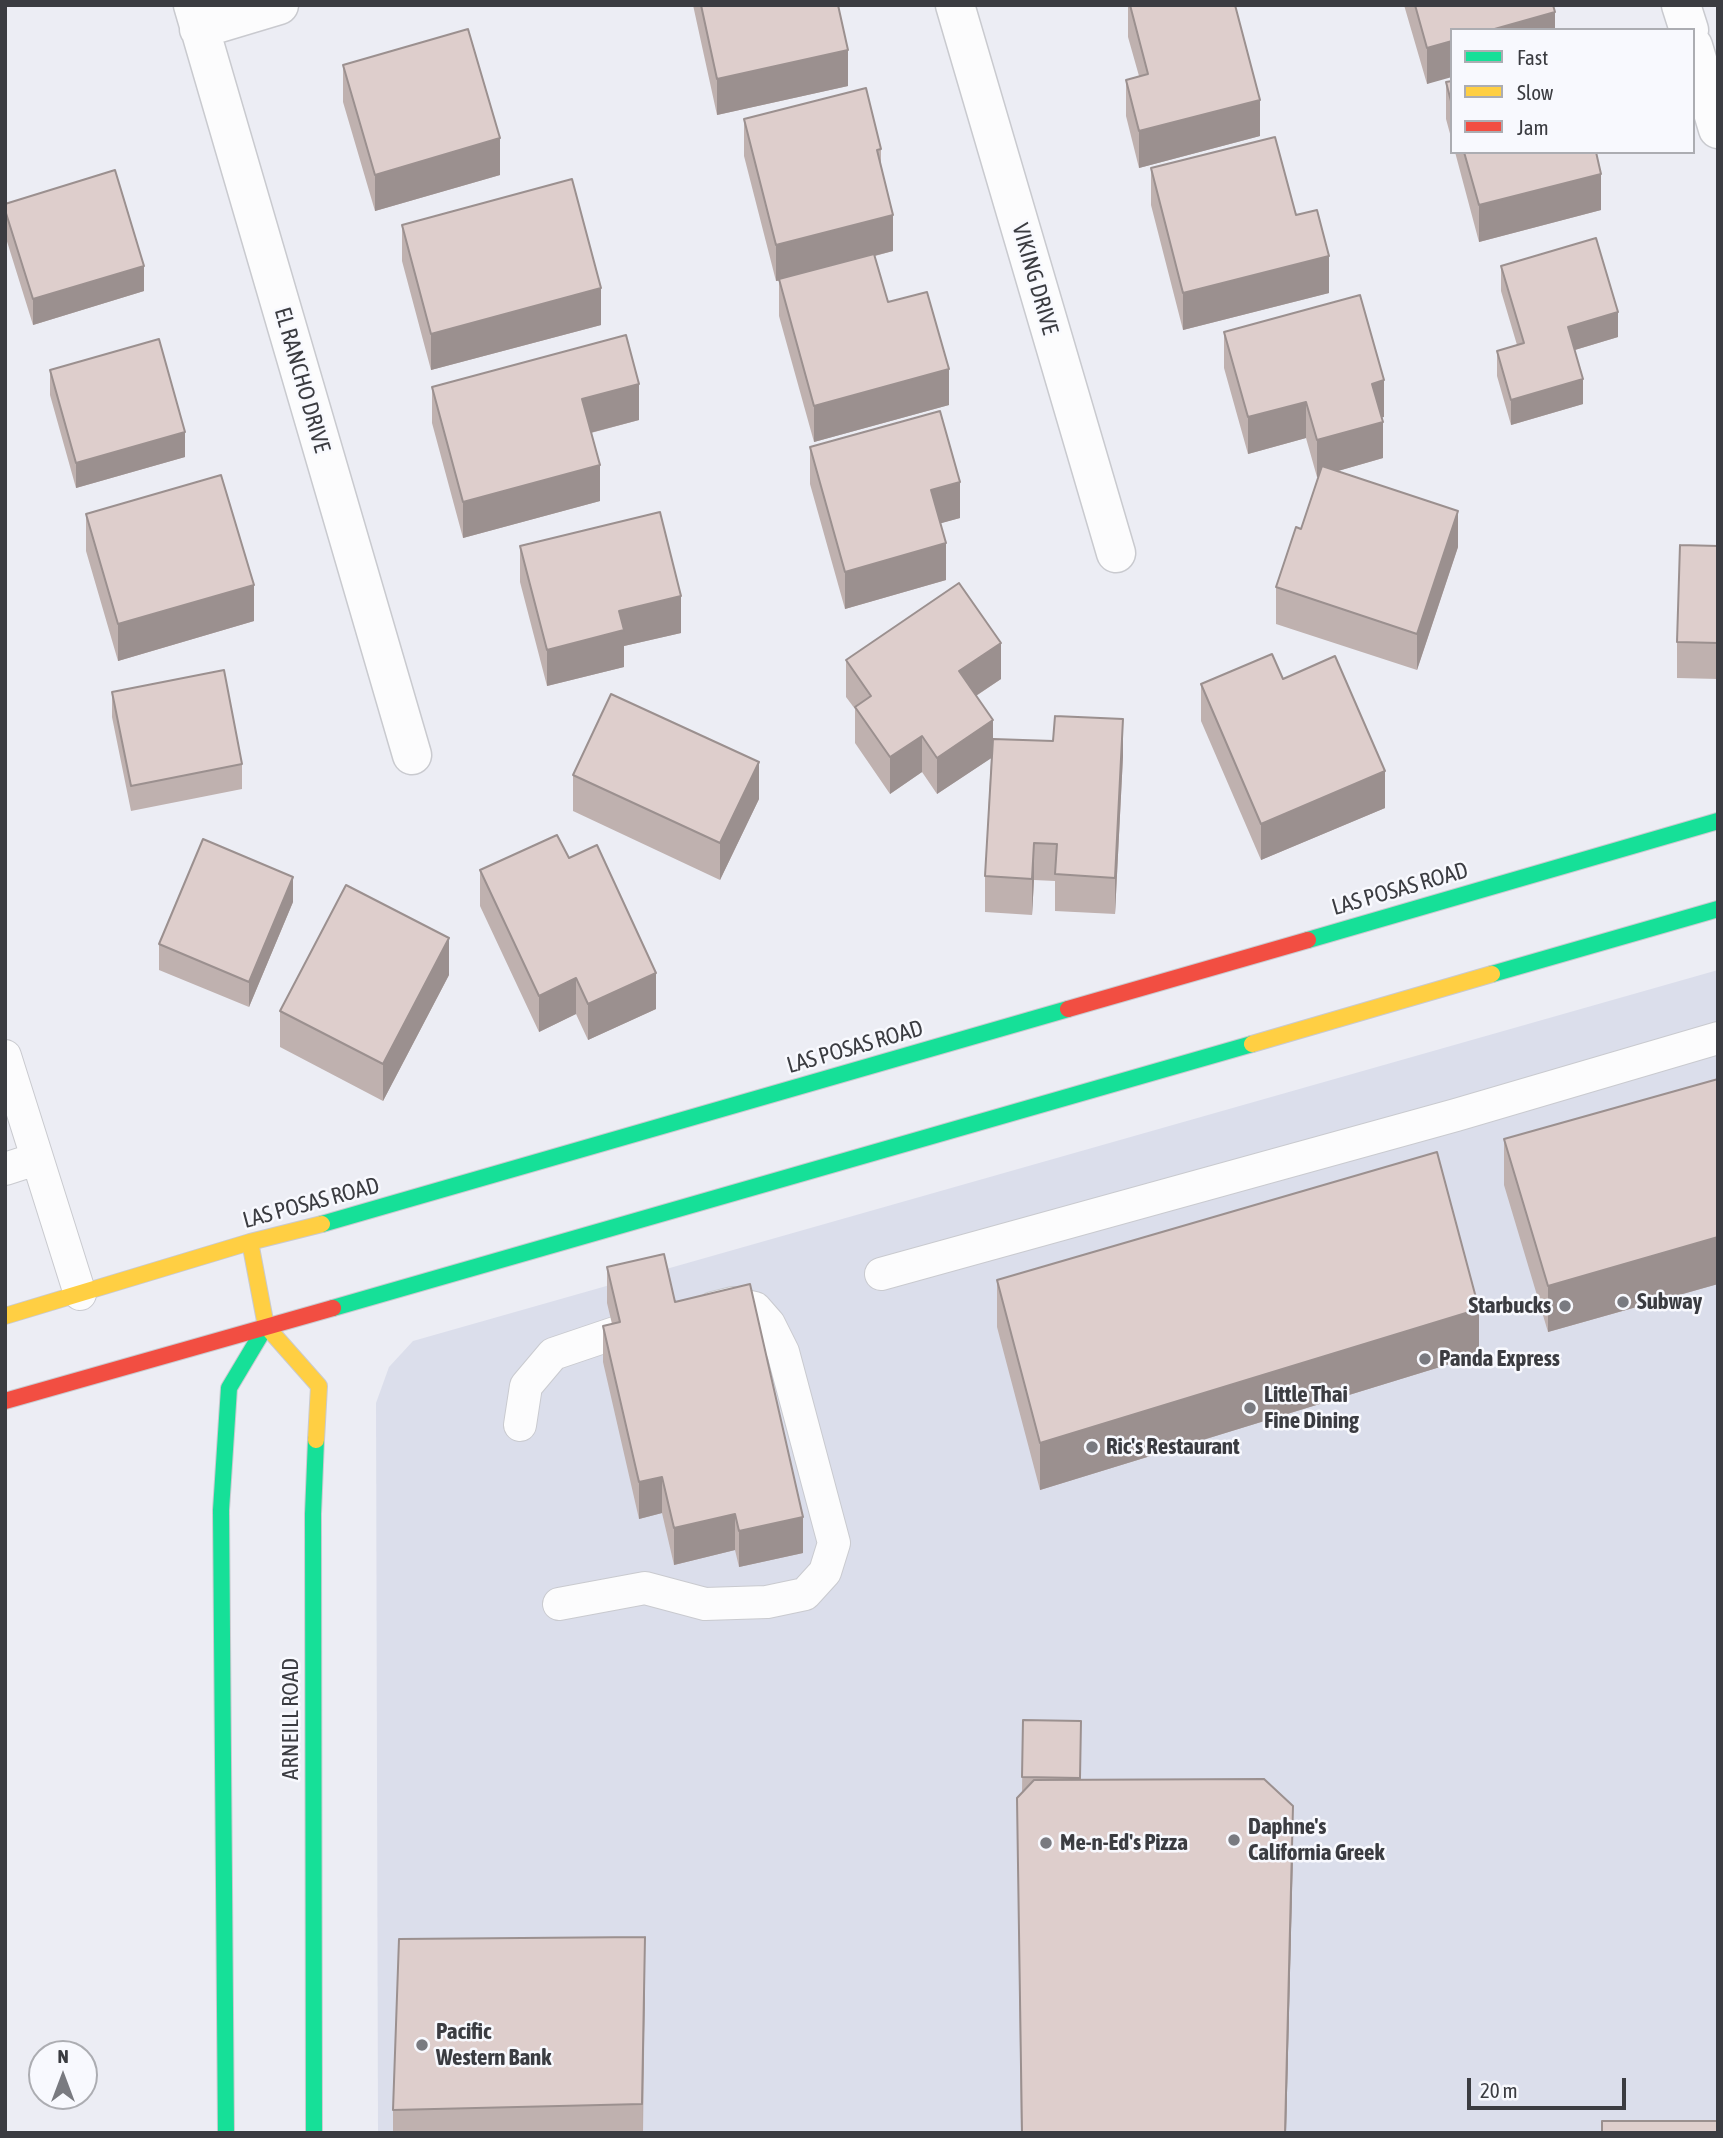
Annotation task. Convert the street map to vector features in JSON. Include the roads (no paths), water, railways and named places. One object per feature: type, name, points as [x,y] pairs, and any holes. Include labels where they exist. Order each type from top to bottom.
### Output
[{"type":"main road","name":"LAS POSAS ROAD","points":[[5,1316],[250,1242],[356,1216],[1718,821]]},
{"type":"main road","points":[[5,1401],[721,1198],[1718,909]]},
{"type":"main road","points":[[226,2133],[221,1510],[229,1388],[266,1326],[250,1242]]},
{"type":"main road","name":"ARNEILL ROAD","points":[[266,1326],[319,1386],[313,1514],[314,2133]]},
{"type":"street","points":[[196,17],[279,5]]},
{"type":"street","name":"VIKING DRIVE","points":[[955,5],[1116,553]]},
{"type":"street","points":[[1681,5],[1688,28]]},
{"type":"street","name":"EL RANCHO DRIVE","points":[[196,17],[412,755]]},
{"type":"street","points":[[1695,53],[1718,129]]},
{"type":"lane","points":[[881,1274],[1429,1122],[1718,1038]]},
{"type":"lane","points":[[5,1056],[80,1294]]},
{"type":"lane","points":[[5,1169],[36,1159]]},
{"type":"lane","points":[[559,1604],[645,1588],[705,1604],[767,1602],[805,1594],[825,1572],[834,1543],[783,1352],[769,1324],[755,1308],[733,1303],[683,1316]]},
{"type":"lane","points":[[520,1424],[526,1386],[553,1354],[615,1333]]},
{"type":"place","name":"Subway","points":[[1623,1302]]},
{"type":"place","name":"Starbucks","points":[[1565,1306]]},
{"type":"place","name":"Panda Express","points":[[1425,1359]]},
{"type":"place","name":"Little Thai Fine Dining","points":[[1250,1408]]},
{"type":"place","name":"Ric's Restaurant","points":[[1092,1447]]},
{"type":"place","name":"Daphne's California Greek","points":[[1234,1840]]},
{"type":"place","name":"Me-n-Ed's Pizza","points":[[1046,1843]]},
{"type":"place","name":"Pacific Western Bank","points":[[422,2045]]}]
